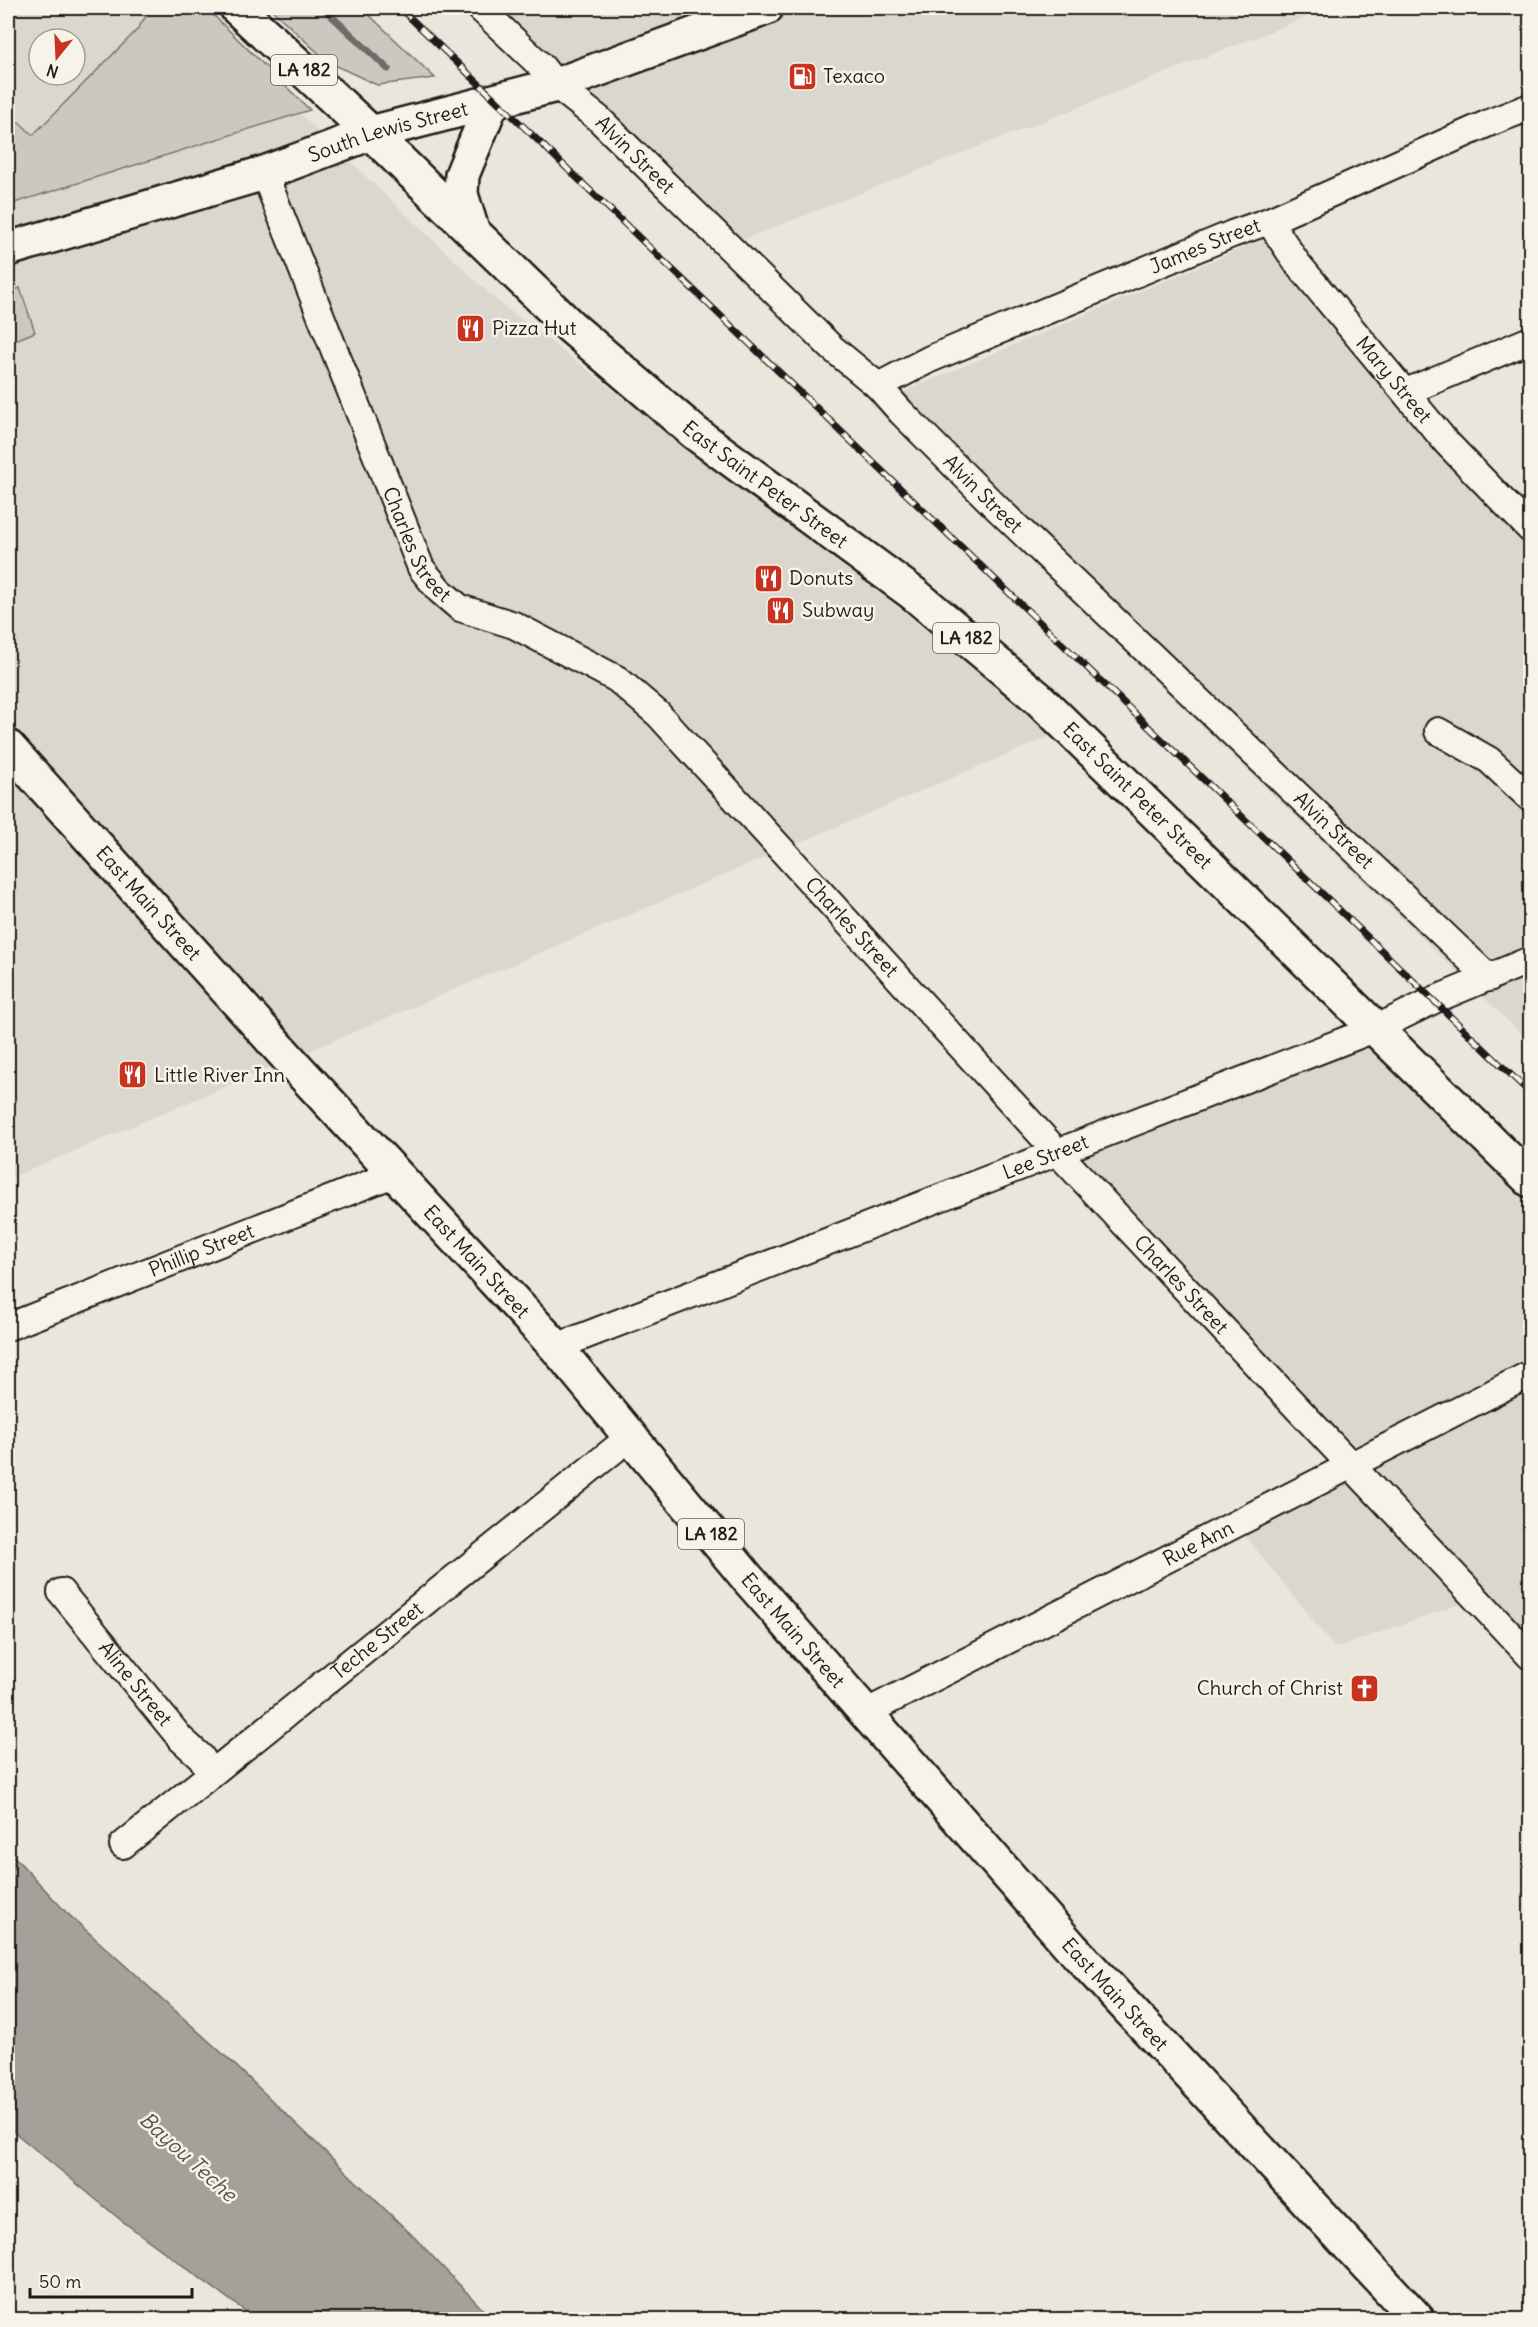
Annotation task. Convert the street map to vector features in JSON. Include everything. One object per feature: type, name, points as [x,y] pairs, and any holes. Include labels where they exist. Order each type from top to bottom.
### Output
[{"type":"main road","name":"East Saint Peter Street","points":[[237,8],[371,132],[572,327],[695,434],[914,594],[1038,698],[1530,1180]]},
{"type":"main road","name":"South Lewis Street","points":[[8,249],[264,173],[371,132],[556,85],[766,8]]},
{"type":"main road","points":[[472,230],[461,194],[462,175],[492,102]]},
{"type":"main road","name":"East Main Street","points":[[8,747],[290,1060],[556,1347],[749,1580],[1072,1948],[1418,2319]]},
{"type":"street","name":"Alvin Street","points":[[480,8],[542,67],[556,85],[599,119],[832,348],[878,386],[996,507],[1489,978]]},
{"type":"street","name":"James Street","points":[[878,386],[930,359],[1221,238],[1269,221],[1491,122],[1530,107]]},
{"type":"street","name":"Charles Street","points":[[264,173],[422,568],[439,590],[460,608],[514,626],[617,679],[653,709],[1058,1153],[1530,1656]]},
{"type":"street","name":"Mary Street","points":[[1269,221],[1297,263],[1446,442],[1530,529]]},
{"type":"street","points":[[1406,392],[1530,340]]},
{"type":"street","points":[[1438,731],[1489,760],[1530,798]]},
{"type":"street","name":"Lee Street","points":[[556,1347],[1377,1028],[1434,1000],[1530,960]]},
{"type":"street","name":"Phillip Street","points":[[8,1327],[396,1173]]},
{"type":"street","name":"Rue Ann","points":[[865,1713],[1530,1374]]},
{"type":"street","name":"Teche Street","points":[[123,1845],[630,1437]]},
{"type":"street","name":"Aline Street","points":[[61,1592],[181,1739],[201,1757],[211,1773]]},
{"type":"shaded area","points":[[8,8],[189,8],[497,301],[1015,697],[1053,735],[8,1179]]},
{"type":"shaded area","points":[[151,8],[206,8],[310,110],[8,205],[8,133],[19,122],[33,135],[81,87],[87,87],[87,80],[137,30]]},
{"type":"shaded area","points":[[270,8],[362,8],[435,78],[377,85],[328,62]]},
{"type":"shaded area","points":[[500,8],[1330,8],[737,242]]},
{"type":"shaded area","points":[[1262,240],[1530,529],[1530,1042],[872,405]]},
{"type":"shaded area","points":[[20,288],[35,332],[8,343],[8,292]]},
{"type":"shaded area","points":[[1377,1028],[1530,1182],[1530,1672],[1463,1603],[1335,1648],[1236,1524],[1351,1465],[1058,1153]]},
{"type":"water","name":"Bayou Teche","points":[[8,1850],[66,1912],[233,2063],[415,2238],[492,2319],[256,2319],[122,2221],[8,2127]]},
{"type":"waterway","points":[[323,8],[388,69]]},
{"type":"railway","points":[[400,8],[1530,1093]]},
{"type":"place","name":"Texaco","points":[[802,76]]},
{"type":"place","name":"Pizza Hut","points":[[471,328]]},
{"type":"place","name":"Donuts","points":[[768,578]]},
{"type":"place","name":"Subway","points":[[781,610]]},
{"type":"place","name":"Little River Inn","points":[[133,1075]]},
{"type":"place","name":"Church of Christ","points":[[1364,1688]]}]
